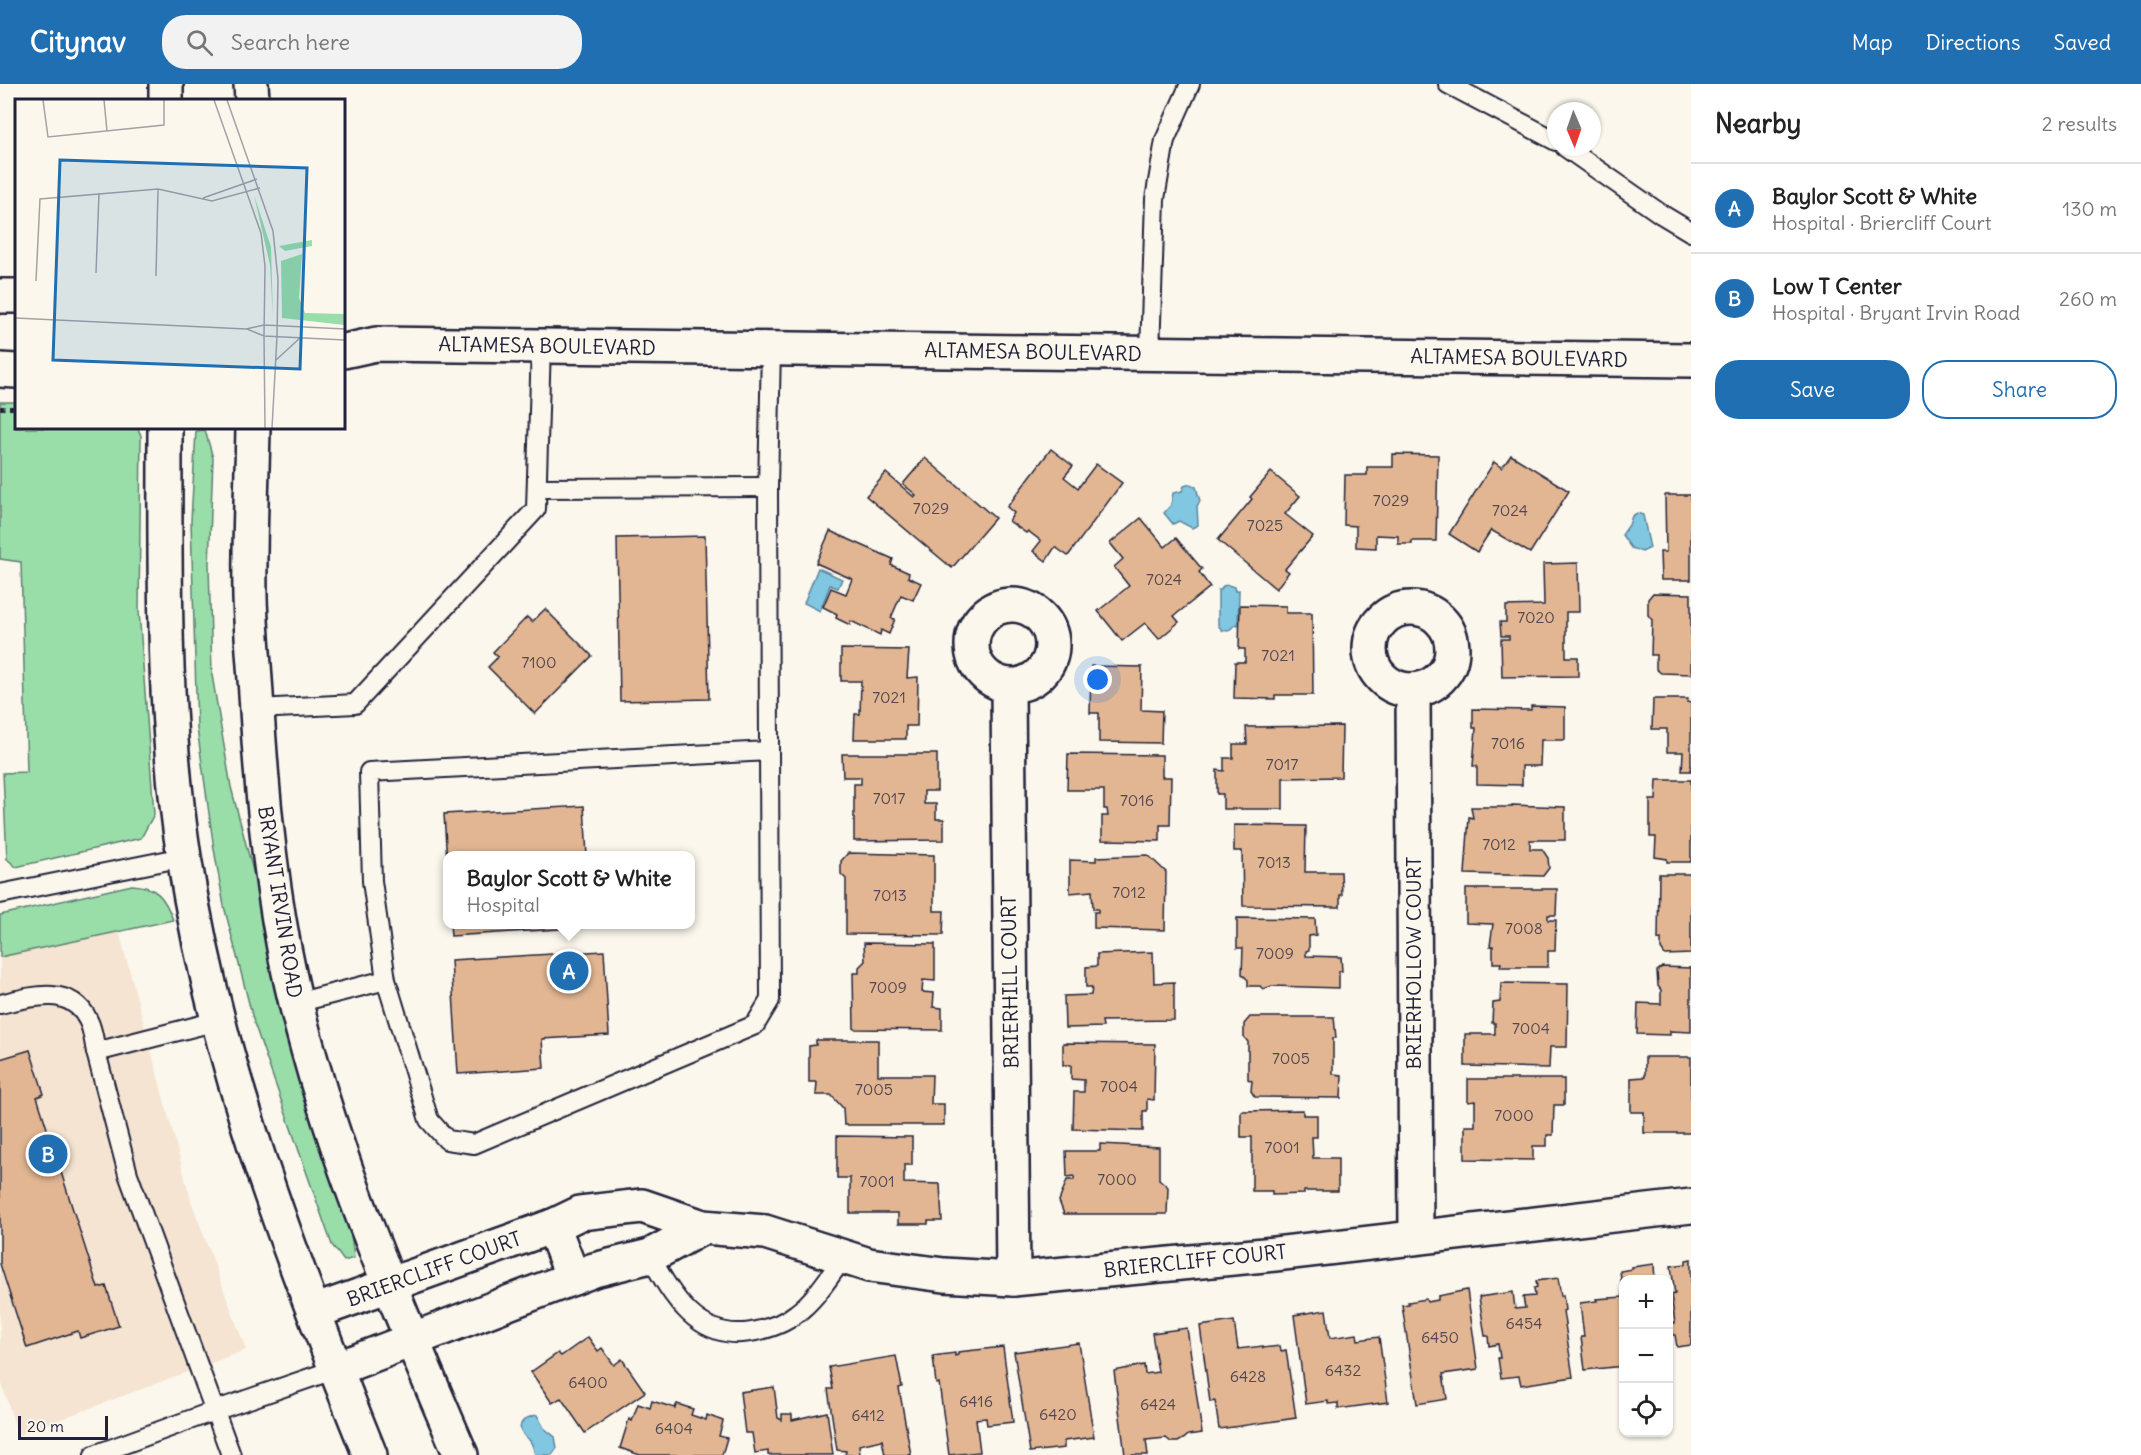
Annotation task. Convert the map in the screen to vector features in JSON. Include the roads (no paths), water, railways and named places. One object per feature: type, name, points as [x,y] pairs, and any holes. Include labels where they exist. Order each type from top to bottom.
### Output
[{"type":"street","points":[[251,84],[252,99]]},
{"type":"street","name":"ALTAMESA BOULEVARD","points":[[345,332],[376,344]]},
{"type":"street","name":"ALTAMESA BOULEVARD","points":[[345,351],[376,344],[541,345],[1691,360]]},
{"type":"street","points":[[0,370],[15,371]]},
{"type":"street","points":[[165,429],[165,607],[168,695],[184,857],[217,1021],[242,1107],[314,1312],[370,1455]]},
{"type":"street","name":"BRYANT IRVIN ROAD","points":[[253,429],[250,597],[260,779],[275,896],[296,1003],[324,1101],[359,1204],[412,1340],[461,1455]]},
{"type":"street","name":"BRIERHILL COURT","points":[[1008,686],[1013,1279]]},
{"type":"street","name":"BRIERHOLLOW COURT","points":[[1413,690],[1416,1237]]},
{"type":"street","name":"BRIERCLIFF COURT","points":[[314,1312],[553,1226],[580,1213],[642,1206],[703,1227],[765,1232],[869,1265],[944,1275],[1013,1279],[1275,1254],[1691,1206]]},
{"type":"street","points":[[553,1226],[573,1278]]},
{"type":"street","points":[[336,1369],[573,1278],[650,1256],[703,1227]]},
{"type":"lane","points":[[1150,354],[1155,199],[1165,140],[1190,84]]},
{"type":"lane","points":[[1448,84],[1547,136]]},
{"type":"lane","points":[[1578,156],[1691,232]]},
{"type":"lane","points":[[257,709],[355,704],[536,509],[541,345]]},
{"type":"lane","points":[[769,751],[369,772],[372,880],[386,980],[429,1120],[447,1140],[474,1144],[755,1025],[770,1000],[768,487],[771,348]]},
{"type":"lane","points":[[537,488],[768,487]]},
{"type":"lane","points":[[0,894],[184,857]]},
{"type":"lane","points":[[296,1003],[386,980]]},
{"type":"lane","points":[[0,1004],[44,995],[66,999],[84,1013],[89,1021],[128,1174],[231,1455]]},
{"type":"lane","points":[[96,1052],[217,1021]]},
{"type":"lane","points":[[650,1256],[676,1299],[696,1319],[719,1332],[742,1333],[781,1323],[799,1312],[844,1257]]},
{"type":"lane","points":[[94,1455],[336,1369]]},
{"type":"water","points":[[1190,484],[1196,487],[1200,501],[1197,506],[1198,525],[1192,528],[1179,521],[1173,524],[1164,513],[1171,505],[1173,493],[1182,491],[1184,486]]},
{"type":"water","points":[[1637,513],[1643,515],[1650,548],[1642,552],[1631,548],[1622,535],[1632,516]]},
{"type":"water","points":[[818,568],[842,579],[838,588],[830,585],[820,611],[804,603]]},
{"type":"water","points":[[1228,585],[1234,587],[1235,591],[1239,590],[1238,626],[1235,625],[1228,631],[1222,630],[1218,625],[1218,590]]},
{"type":"water","points":[[537,1415],[544,1428],[555,1437],[557,1448],[552,1455],[535,1455],[531,1443],[521,1430],[520,1426],[523,1421]]},
{"type":"place","name":"Baylor Scott & White","points":[[569,971]]},
{"type":"place","name":"Low T Center","points":[[48,1154]]}]
